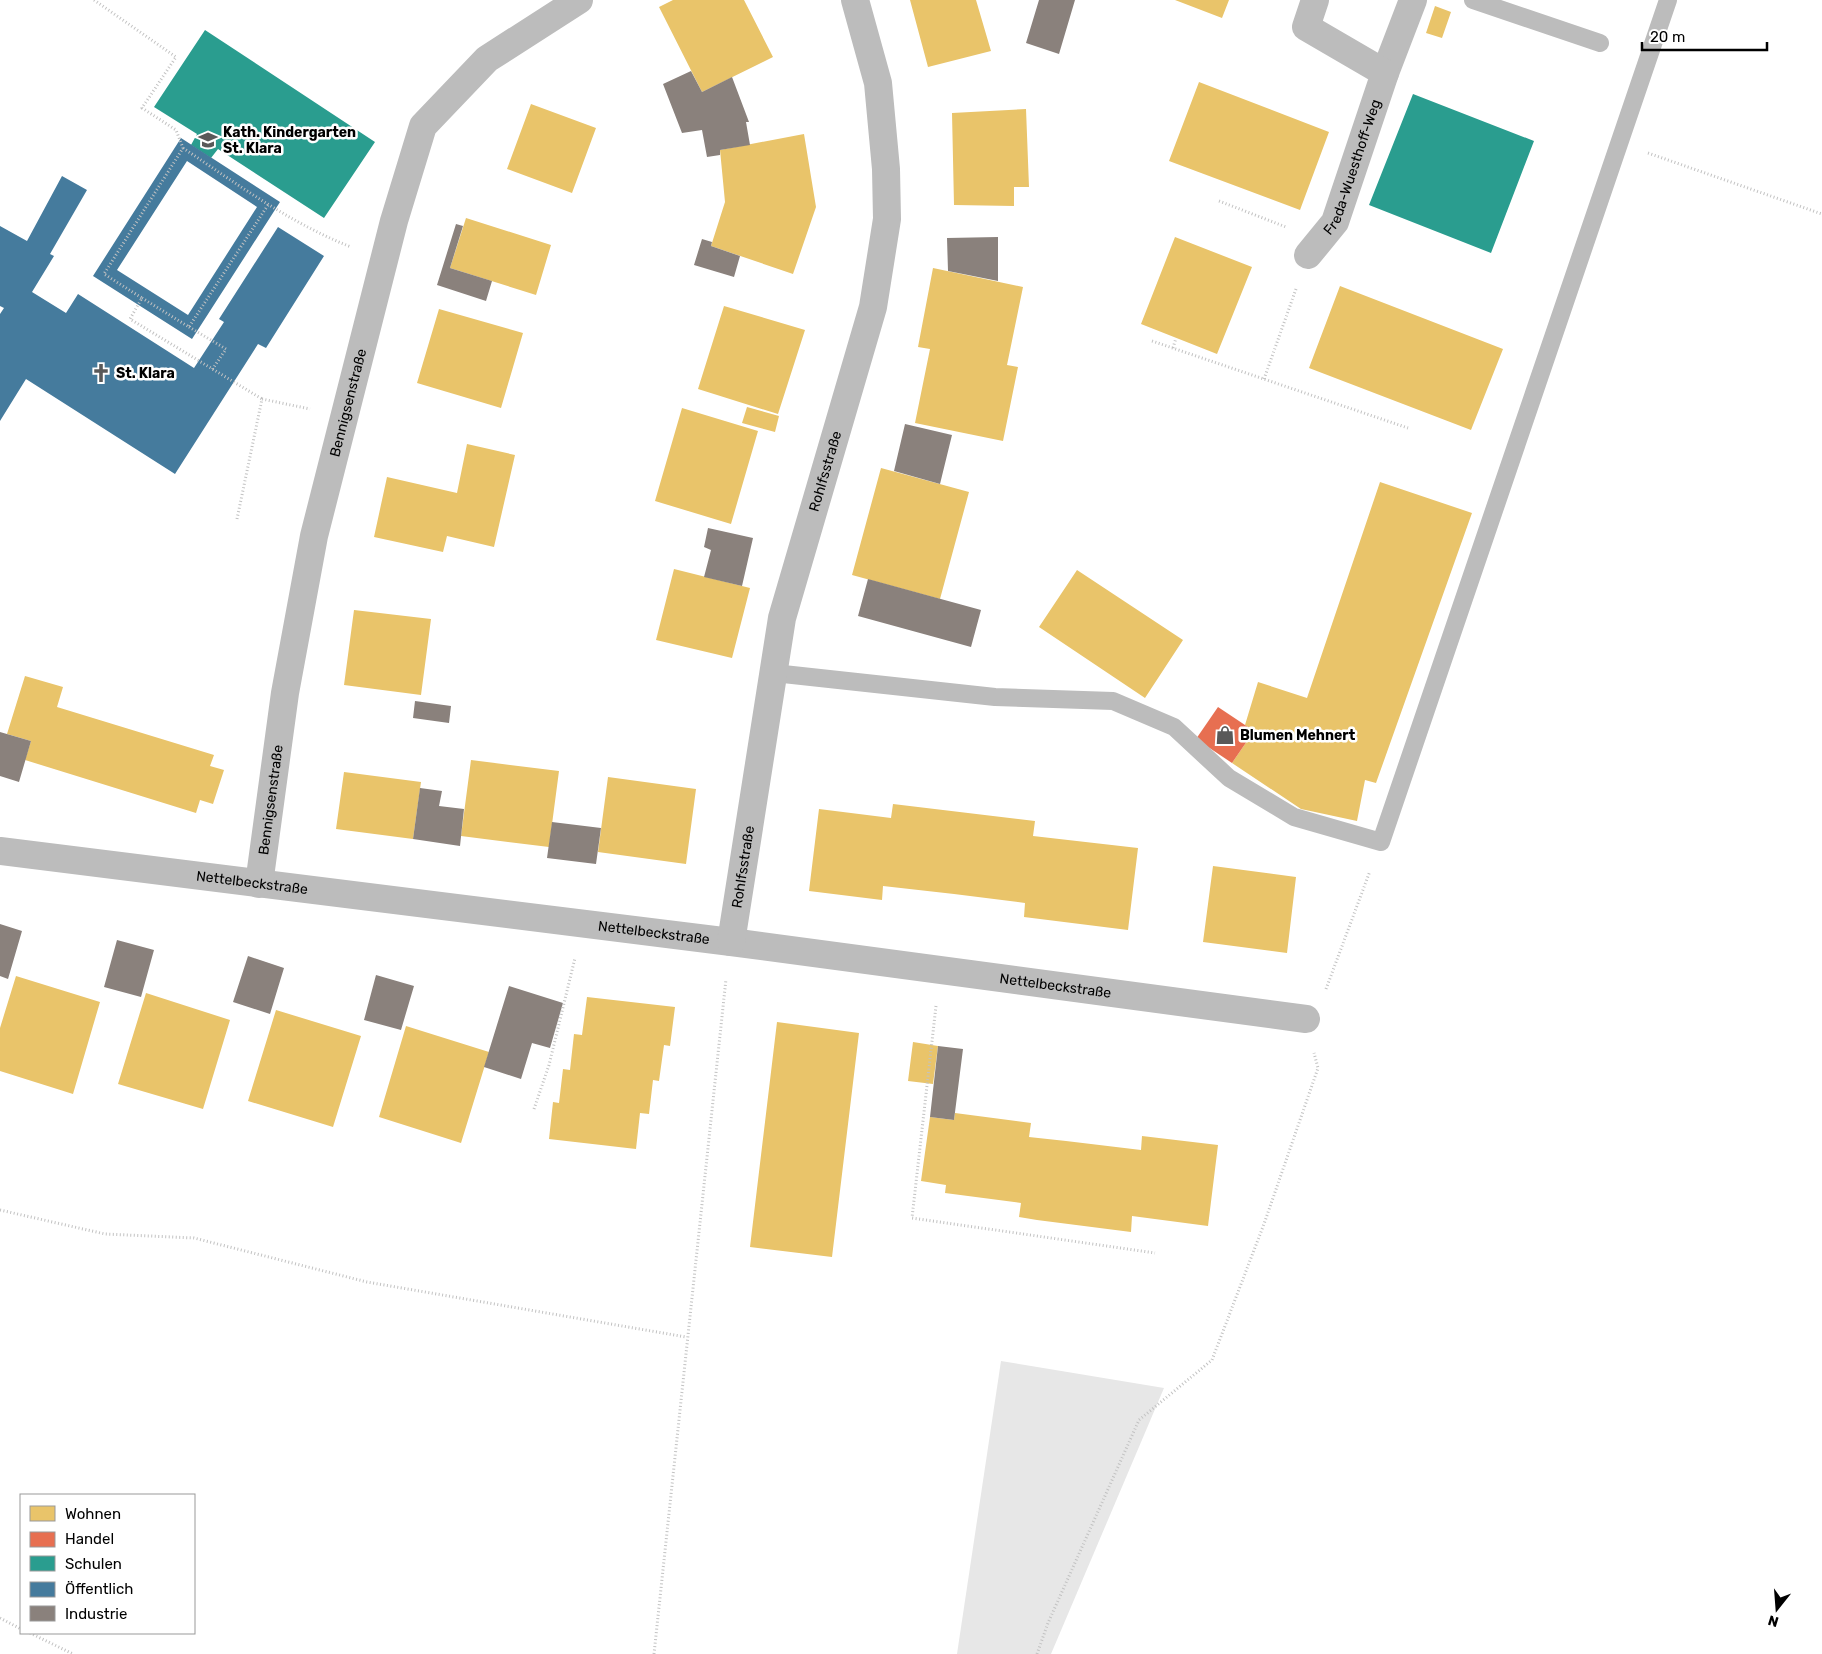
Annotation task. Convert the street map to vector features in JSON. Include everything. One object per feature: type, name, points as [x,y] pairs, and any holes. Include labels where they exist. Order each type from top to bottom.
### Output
[{"type":"street","name":"Bennigsenstraße","points":[[259,884],[284,693],[314,536],[385,259],[423,126],[487,59],[579,0]]},
{"type":"street","name":"Rohlfsstraße","points":[[731,942],[782,618],[873,307],[887,219],[886,169],[878,83],[855,0]]},
{"type":"street","points":[[1315,0],[1306,27],[1386,73]]},
{"type":"street","name":"Freda-Wuesthoff-Weg","points":[[1314,247],[1335,222],[1413,0]]},
{"type":"street","name":"Nettelbeckstraße","points":[[0,851],[731,942],[1306,1019]]},
{"type":"lane","points":[[1473,0],[1600,43]]},
{"type":"lane","points":[[774,673],[996,697],[1113,702],[1174,727],[1229,778],[1294,817],[1380,842],[1668,0]]},
{"type":"path","points":[[94,0],[176,57],[142,108],[176,130],[183,148],[268,205],[326,237],[385,259]]},
{"type":"path","points":[[183,148],[104,274],[226,349],[212,370]]},
{"type":"path","points":[[1615,155],[1649,153],[1822,214]]},
{"type":"path","points":[[1219,201],[1314,247],[1264,379]]},
{"type":"path","points":[[189,327],[268,205]]},
{"type":"path","points":[[142,298],[130,319],[212,370],[262,399],[345,416]]},
{"type":"path","points":[[1173,348],[1176,338]]},
{"type":"path","points":[[1152,341],[1408,428]]},
{"type":"path","points":[[236,519],[262,399]]},
{"type":"path","points":[[1037,1654],[1048,1624],[1139,1420],[1212,1360],[1264,1224],[1318,1068],[1306,1019],[1328,988],[1380,842]]},
{"type":"path","points":[[534,1109],[549,1065],[584,924]]},
{"type":"path","points":[[654,1654],[686,1337],[731,942]]},
{"type":"path","points":[[940,970],[912,1218],[1155,1253]]},
{"type":"path","points":[[0,1210],[105,1234],[194,1238],[367,1282],[686,1337]]},
{"type":"path","points":[[0,1618],[20,1628]]},
{"type":"path","points":[[32,1634],[73,1654]]},
{"type":"shaded area","points":[[1001,1361],[1164,1388],[1051,1654],[957,1654]]},
{"type":"building: Wohnen","points":[[673,0],[744,0],[773,57],[702,92],[659,7]]},
{"type":"building: Wohnen","points":[[910,0],[976,0],[991,51],[928,67]]},
{"type":"building: Wohnen","points":[[1175,0],[1229,0],[1222,18]]},
{"type":"building: Wohnen","points":[[1435,6],[1451,12],[1442,38],[1426,33]]},
{"type":"building: Wohnen","points":[[1199,82],[1329,132],[1300,210],[1169,161]]},
{"type":"building: Wohnen","points":[[531,104],[596,128],[572,193],[507,169]]},
{"type":"building: Wohnen","points":[[1026,109],[1029,187],[1014,187],[1014,206],[954,205],[952,113]]},
{"type":"building: Wohnen","points":[[804,134],[816,207],[793,274],[711,246],[725,202],[720,150]]},
{"type":"building: Wohnen","points":[[466,218],[551,245],[536,295],[450,268]]},
{"type":"building: Wohnen","points":[[1175,237],[1252,267],[1217,354],[1141,324]]},
{"type":"building: Wohnen","points":[[933,268],[1023,287],[1007,365],[1018,367],[1003,441],[915,423],[930,349],[918,347]]},
{"type":"building: Wohnen","points":[[1340,286],[1503,349],[1471,430],[1309,368]]},
{"type":"building: Wohnen","points":[[724,306],[805,330],[778,414],[698,389]]},
{"type":"building: Wohnen","points":[[439,309],[523,333],[501,408],[417,383]]},
{"type":"building: Wohnen","points":[[747,407],[779,416],[775,432],[742,423]]},
{"type":"building: Wohnen","points":[[682,408],[758,431],[731,524],[655,501]]},
{"type":"building: Wohnen","points":[[467,444],[515,455],[494,547],[447,536],[443,552],[374,537],[387,477],[457,493]]},
{"type":"building: Wohnen","points":[[881,468],[969,492],[940,599],[852,575]]},
{"type":"building: Wohnen","points":[[1380,482],[1472,513],[1376,783],[1365,780],[1357,821],[1301,809],[1232,763],[1254,731],[1245,725],[1258,682],[1307,698]]},
{"type":"building: Wohnen","points":[[674,569],[750,588],[732,658],[656,640]]},
{"type":"building: Wohnen","points":[[1077,570],[1183,640],[1145,698],[1039,627]]},
{"type":"building: Wohnen","points":[[354,610],[431,619],[421,695],[344,685]]},
{"type":"building: Wohnen","points":[[25,676],[63,687],[57,707],[214,755],[210,766],[224,770],[213,804],[200,800],[196,813],[25,760],[31,741],[7,734]]},
{"type":"building: Wohnen","points":[[471,760],[559,771],[549,847],[461,836]]},
{"type":"building: Wohnen","points":[[344,772],[421,782],[413,839],[336,829]]},
{"type":"building: Wohnen","points":[[608,777],[696,789],[686,864],[598,852]]},
{"type":"building: Wohnen","points":[[893,804],[1035,821],[1033,836],[1138,848],[1128,930],[1024,917],[1025,903],[954,894],[883,886],[882,900],[809,891],[819,809],[891,818]]},
{"type":"building: Wohnen","points":[[1213,866],[1296,877],[1287,953],[1203,942]]},
{"type":"building: Wohnen","points":[[16,976],[100,1002],[73,1094],[0,1071],[0,1028]]},
{"type":"building: Wohnen","points":[[146,993],[230,1020],[203,1109],[118,1084]]},
{"type":"building: Wohnen","points":[[587,997],[675,1007],[670,1046],[664,1045],[659,1081],[653,1080],[649,1114],[640,1113],[636,1149],[549,1139],[553,1102],[559,1103],[563,1069],[570,1070],[574,1034],[582,1035]]},
{"type":"building: Wohnen","points":[[276,1010],[361,1036],[333,1127],[248,1101]]},
{"type":"building: Wohnen","points":[[777,1022],[859,1033],[832,1257],[750,1247]]},
{"type":"building: Wohnen","points":[[406,1026],[489,1052],[461,1143],[379,1117]]},
{"type":"building: Wohnen","points":[[913,1042],[938,1046],[933,1084],[908,1081]]},
{"type":"building: Wohnen","points":[[955,1113],[1031,1123],[1029,1137],[1141,1150],[1142,1136],[1218,1145],[1208,1226],[1132,1216],[1131,1232],[1019,1217],[1021,1203],[945,1193],[946,1185],[921,1181],[930,1117],[954,1120]]},
{"type":"building: Handel","name":"Blumen Mehnert","points":[[1218,707],[1254,731],[1232,763],[1196,739]]},
{"type":"building: Schulen","points":[[205,30],[375,142],[324,218],[218,149],[211,158],[191,145],[197,134],[154,107]]},
{"type":"building: Schulen","points":[[1413,94],[1534,141],[1491,253],[1369,205]]},
{"type":"building: Öffentlich","points":[[181,138],[280,202],[192,339],[93,276]],"holes":[[[187,161],[257,207],[188,315],[117,270]]]},
{"type":"building: Öffentlich","name":"St. Klara","points":[[62,176],[87,190],[50,254],[54,256],[32,292],[66,313],[78,294],[194,368],[224,322],[219,319],[278,227],[324,256],[266,348],[258,344],[175,474],[26,379],[0,421],[0,314],[4,308],[0,306],[0,226],[27,241]]},
{"type":"building: Industrie","points":[[1039,0],[1075,0],[1059,54],[1026,43]]},
{"type":"building: Industrie","points":[[691,71],[702,92],[732,77],[749,122],[746,122],[750,145],[720,150],[720,155],[707,157],[702,130],[682,133],[663,84]]},
{"type":"building: Industrie","points":[[456,224],[463,226],[450,268],[492,281],[486,301],[437,285]]},
{"type":"building: Industrie","points":[[998,237],[998,281],[948,271],[947,238]]},
{"type":"building: Industrie","points":[[702,239],[712,242],[711,246],[740,256],[734,277],[694,265]]},
{"type":"building: Industrie","points":[[905,424],[952,435],[940,484],[894,471]]},
{"type":"building: Industrie","points":[[708,528],[753,538],[742,586],[704,577],[711,550],[704,547]]},
{"type":"building: Industrie","points":[[868,579],[981,610],[971,647],[858,616]]},
{"type":"building: Industrie","points":[[415,701],[451,706],[449,723],[413,718]]},
{"type":"building: Industrie","points":[[0,732],[31,741],[19,782],[0,776]]},
{"type":"building: Industrie","points":[[420,788],[442,791],[439,806],[464,809],[460,846],[413,839]]},
{"type":"building: Industrie","points":[[552,822],[601,828],[596,864],[547,858]]},
{"type":"building: Industrie","points":[[0,924],[22,931],[8,979],[0,976]]},
{"type":"building: Industrie","points":[[117,940],[154,950],[141,997],[104,987]]},
{"type":"building: Industrie","points":[[248,956],[284,968],[270,1014],[233,1002]]},
{"type":"building: Industrie","points":[[376,975],[414,986],[401,1030],[364,1020]]},
{"type":"building: Industrie","points":[[509,986],[563,1003],[550,1048],[532,1043],[521,1079],[484,1067]]},
{"type":"building: Industrie","points":[[938,1046],[963,1049],[954,1120],[930,1117]]},
{"type":"place","name":"Kath. Kindergarten St. Klara","points":[[208,140]]},
{"type":"place","name":"St. Klara","points":[[101,373]]},
{"type":"place","name":"Blumen Mehnert","points":[[1225,735]]}]
